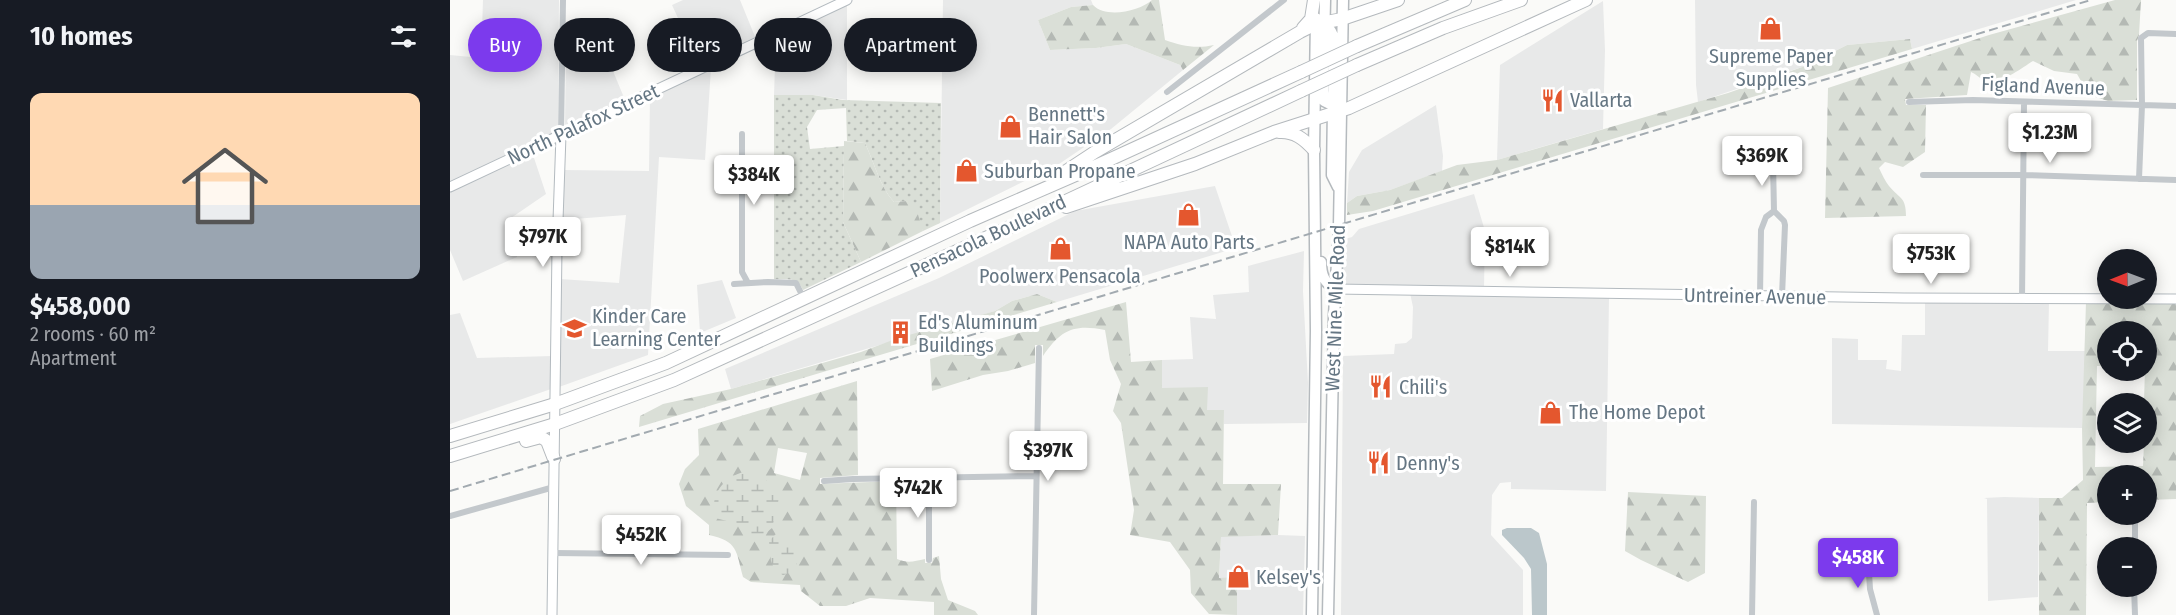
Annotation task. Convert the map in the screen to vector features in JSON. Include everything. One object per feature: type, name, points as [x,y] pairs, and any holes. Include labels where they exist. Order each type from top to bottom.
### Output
[{"type":"highway","points":[[1300,32],[1311,19],[1316,0]]},
{"type":"highway","points":[[1036,191],[1095,152],[1300,32],[1398,0]]},
{"type":"highway","name":"Pensacola Boulevard","points":[[450,436],[555,404],[666,363],[1036,191],[1357,46],[1465,0]]},
{"type":"highway","name":"Pensacola Boulevard","points":[[452,458],[622,400],[703,366],[1036,215],[1357,65],[1443,28],[1521,0]]},
{"type":"highway","points":[[1036,215],[1083,202],[1174,171],[1336,109],[1349,108],[1586,0]]},
{"type":"highway","points":[[1274,132],[1288,131],[1304,140],[1314,150]]},
{"type":"highway","points":[[910,272],[927,257],[969,238],[973,228],[970,221]]},
{"type":"highway","points":[[703,366],[702,358],[707,351],[755,328],[769,315]]},
{"type":"highway","points":[[555,424],[557,413],[561,408],[647,377],[666,363]]},
{"type":"highway","points":[[452,458],[470,444],[548,420],[555,404]]},
{"type":"highway","points":[[452,458],[541,437],[547,441],[554,459]]},
{"type":"main road","name":"West Nine Mile Road","points":[[1312,615],[1314,150],[1322,24],[1316,0]]},
{"type":"main road","points":[[1325,0],[1322,24],[1332,30],[1334,39],[1336,109]]},
{"type":"main road","points":[[1336,109],[1342,0]]},
{"type":"main road","name":"West Nine Mile Road","points":[[1328,615],[1332,372],[1340,190],[1332,175],[1336,109]]},
{"type":"main road","points":[[1315,239],[1321,252],[1323,279],[1335,289]]},
{"type":"main road","points":[[1315,292],[1323,296],[1329,305],[1327,363],[1332,372]]},
{"type":"main road","points":[[1314,481],[1322,526],[1321,615]]},
{"type":"street","points":[[552,615],[563,0]]},
{"type":"street","name":"North Palafox Street","points":[[450,187],[847,0]]},
{"type":"street","points":[[1167,92],[1284,0]]},
{"type":"street","points":[[2139,179],[2142,105],[2140,41],[2148,33],[2176,34]]},
{"type":"street","name":"Figland Avenue","points":[[1909,102],[1973,100],[2176,106]]},
{"type":"street","points":[[2022,299],[2024,103]]},
{"type":"street","points":[[742,134],[742,272],[748,283]]},
{"type":"street","points":[[1773,162],[1774,211],[1785,225],[1782,296]]},
{"type":"street","points":[[1923,175],[2023,175],[2176,180]]},
{"type":"street","points":[[1760,296],[1761,230],[1766,217],[1774,211]]},
{"type":"street","points":[[734,284],[796,283],[804,299]]},
{"type":"street","name":"Untreiner Avenue","points":[[1335,289],[1760,296],[2176,299]]},
{"type":"street","points":[[1034,615],[1039,348]]},
{"type":"street","points":[[824,481],[1036,476]]},
{"type":"street","points":[[929,478],[929,560]]},
{"type":"street","points":[[450,516],[554,487]]},
{"type":"street","points":[[1752,615],[1754,502]]},
{"type":"street","points":[[554,554],[728,555]]},
{"type":"street","points":[[1868,557],[1870,589],[1878,615]]},
{"type":"street","points":[[2134,597],[2135,615]]},
{"type":"shaded area","points":[[483,0],[559,0],[559,18],[554,18],[554,72],[558,72],[558,133],[450,184],[450,55],[468,57],[468,72],[542,72],[542,18],[482,18]]},
{"type":"shaded area","points":[[683,0],[740,0],[754,34],[754,40],[742,46],[742,18],[678,18],[672,5]]},
{"type":"shaded area","points":[[943,0],[1091,0],[1093,5],[1071,7],[1038,20],[1050,50],[1126,44],[1180,65],[1183,70],[1111,129],[1059,164],[940,223],[942,72],[977,72],[977,18],[943,18]]},
{"type":"shaded area","points":[[1695,0],[2076,0],[1912,49],[1910,39],[1847,45],[1808,65],[1698,102]]},
{"type":"shaded area","points":[[1603,1],[1605,50],[1603,129],[1497,160],[1500,65]]},
{"type":"shaded area","points":[[847,4],[847,18],[844,18],[844,72],[847,72],[847,100],[813,95],[774,95],[775,72],[832,72],[832,18],[817,18]]},
{"type":"shaded area","points":[[566,72],[613,72],[625,100],[565,129]]},
{"type":"shaded area","points":[[702,72],[711,72],[705,160],[659,157],[648,355],[559,387],[560,279],[619,283],[626,215],[561,220],[563,170],[649,171],[650,96]]},
{"type":"shaded area","points":[[1436,105],[1443,156],[1442,171],[1390,190],[1357,196],[1347,203],[1349,172],[1362,150]]},
{"type":"shaded area","points":[[532,152],[546,194],[511,218],[517,257],[463,281],[450,250],[450,191]]},
{"type":"shaded area","points":[[1215,186],[1236,248],[1057,302],[1037,294],[1012,301],[995,311],[731,389],[725,369],[939,278],[1075,211]]},
{"type":"shaded area","points":[[1474,194],[1485,231],[1484,288],[1344,285],[1341,278],[1342,240],[1352,237],[1359,229]]},
{"type":"shaded area","points":[[1304,251],[1307,423],[1224,424],[1224,410],[1207,411],[1162,388],[1162,360],[1193,359],[1190,317],[1216,319],[1213,295],[1249,292],[1248,266]]},
{"type":"shaded area","points":[[722,280],[736,318],[700,333],[697,285]]},
{"type":"shaded area","points":[[1410,293],[1609,298],[1606,491],[1511,489],[1511,482],[1500,483],[1492,495],[1491,535],[1523,570],[1523,615],[1341,615],[1343,356],[1394,354],[1395,344],[1406,343],[1412,338],[1413,307]]},
{"type":"shaded area","points":[[1925,301],[2049,302],[2048,351],[2086,351],[2082,428],[1832,424],[1832,338],[1858,339],[1858,360],[1887,360],[1886,369],[1901,371],[1902,335],[1925,335]]},
{"type":"shaded area","points":[[460,313],[477,358],[552,356],[551,389],[450,424],[450,315]]},
{"type":"shaded area","points":[[1984,498],[2039,498],[2038,597],[1988,601],[1987,499]]},
{"type":"shaded area","points":[[1531,528],[1539,533],[1547,564],[1547,615],[1532,615],[1531,569],[1524,558],[1502,535],[1502,530]]},
{"type":"shaded area","points":[[1221,536],[1305,536],[1303,615],[1237,615],[1237,577],[1219,579]]},
{"type":"green space","points":[[1152,0],[1159,0],[1165,40],[1189,46],[1214,45],[1183,70],[1180,65],[1126,44],[1050,50],[1038,20],[1071,7],[1093,5],[1106,12],[1123,12],[1140,7]]},
{"type":"green space","points":[[2115,0],[2141,0],[2137,41],[2137,100],[2108,101],[2089,95],[2077,74],[2054,71],[2033,61],[1996,81],[1984,80],[1971,72],[1967,95],[1905,99],[1906,105],[1926,105],[1925,152],[1903,167],[1885,162],[1879,168],[1888,184],[1904,202],[1906,216],[1825,218],[1828,88],[1989,35]]},
{"type":"green space","points":[[1910,39],[1912,49],[1373,211],[1347,215],[1347,203],[1357,196],[1390,190],[1457,165],[1497,160],[1728,93],[1808,65],[1847,45]]},
{"type":"green space","points":[[774,95],[813,95],[843,100],[941,103],[940,223],[923,231],[907,201],[894,202],[889,196],[865,143],[847,141],[846,108],[817,110],[807,127],[810,149],[844,146],[843,222],[861,262],[803,290],[795,281],[774,279]]},
{"type":"green space","points":[[844,141],[865,143],[889,196],[894,202],[907,201],[915,205],[923,231],[861,262],[843,222]]},
{"type":"green space","points":[[1037,294],[1057,302],[639,427],[640,416],[663,404],[731,389],[861,352],[898,338],[995,311],[1012,301]]},
{"type":"green space","points":[[1126,302],[1131,362],[1162,360],[1162,388],[1208,387],[1207,410],[1224,410],[1223,484],[1281,484],[1278,535],[1221,537],[1219,578],[1237,577],[1237,615],[1209,614],[1191,593],[1190,570],[1170,542],[1130,535],[1134,510],[1121,423],[1113,411],[1121,384],[1110,360],[1105,330],[1084,328],[1069,331],[1056,340],[1043,356],[1043,345],[1035,345],[1035,363],[983,375],[932,391],[930,359]]},
{"type":"green space","points":[[2086,302],[2097,302],[2097,309],[2157,309],[2157,302],[2176,302],[2176,499],[2157,500],[2157,465],[2143,465],[2144,453],[2157,453],[2157,393],[2144,393],[2145,381],[2157,381],[2157,321],[2097,321],[2095,467],[2097,467],[2097,502],[2087,503],[2086,615],[2039,615],[2039,498],[2062,498],[2083,480],[2082,428]]},
{"type":"green space","points":[[857,381],[858,475],[820,478],[820,484],[896,481],[897,559],[908,562],[925,559],[925,563],[932,563],[933,558],[939,556],[941,579],[948,600],[975,611],[978,615],[934,615],[934,602],[870,598],[846,606],[820,606],[801,591],[800,585],[751,582],[743,577],[734,548],[726,540],[709,535],[709,525],[686,506],[679,484],[685,469],[699,455],[698,429]],"holes":[[[778,448],[807,453],[800,480],[774,473]]]},
{"type":"green space","points":[[743,472],[764,478],[780,495],[772,528],[762,536],[747,535],[739,524],[715,518],[714,503],[719,489],[729,479]]},
{"type":"green space","points":[[1628,492],[1706,496],[1705,573],[1688,582],[1625,551]]},
{"type":"green space","points":[[777,533],[784,536],[800,552],[794,572],[783,575],[775,571],[771,561],[769,541]]},
{"type":"railway","points":[[450,491],[2091,0]]},
{"type":"place","name":"Supreme Paper Supplies","points":[[1771,28]]},
{"type":"place","name":"Vallarta","points":[[1552,100]]},
{"type":"place","name":"Bennett's Hair Salon","points":[[1010,126]]},
{"type":"place","name":"Suburban Propane","points":[[966,171]]},
{"type":"place","name":"NAPA Auto Parts","points":[[1189,214]]},
{"type":"place","name":"Poolwerx Pensacola","points":[[1060,249]]},
{"type":"place","name":"Kinder Care Learning Center","points":[[574,328]]},
{"type":"place","name":"Ed's Aluminum Buildings","points":[[900,333]]},
{"type":"place","name":"Chili's","points":[[1381,387]]},
{"type":"place","name":"The Home Depot","points":[[1551,412]]},
{"type":"place","name":"Denny's","points":[[1378,463]]},
{"type":"place","name":"Kelsey's","points":[[1238,577]]}]
